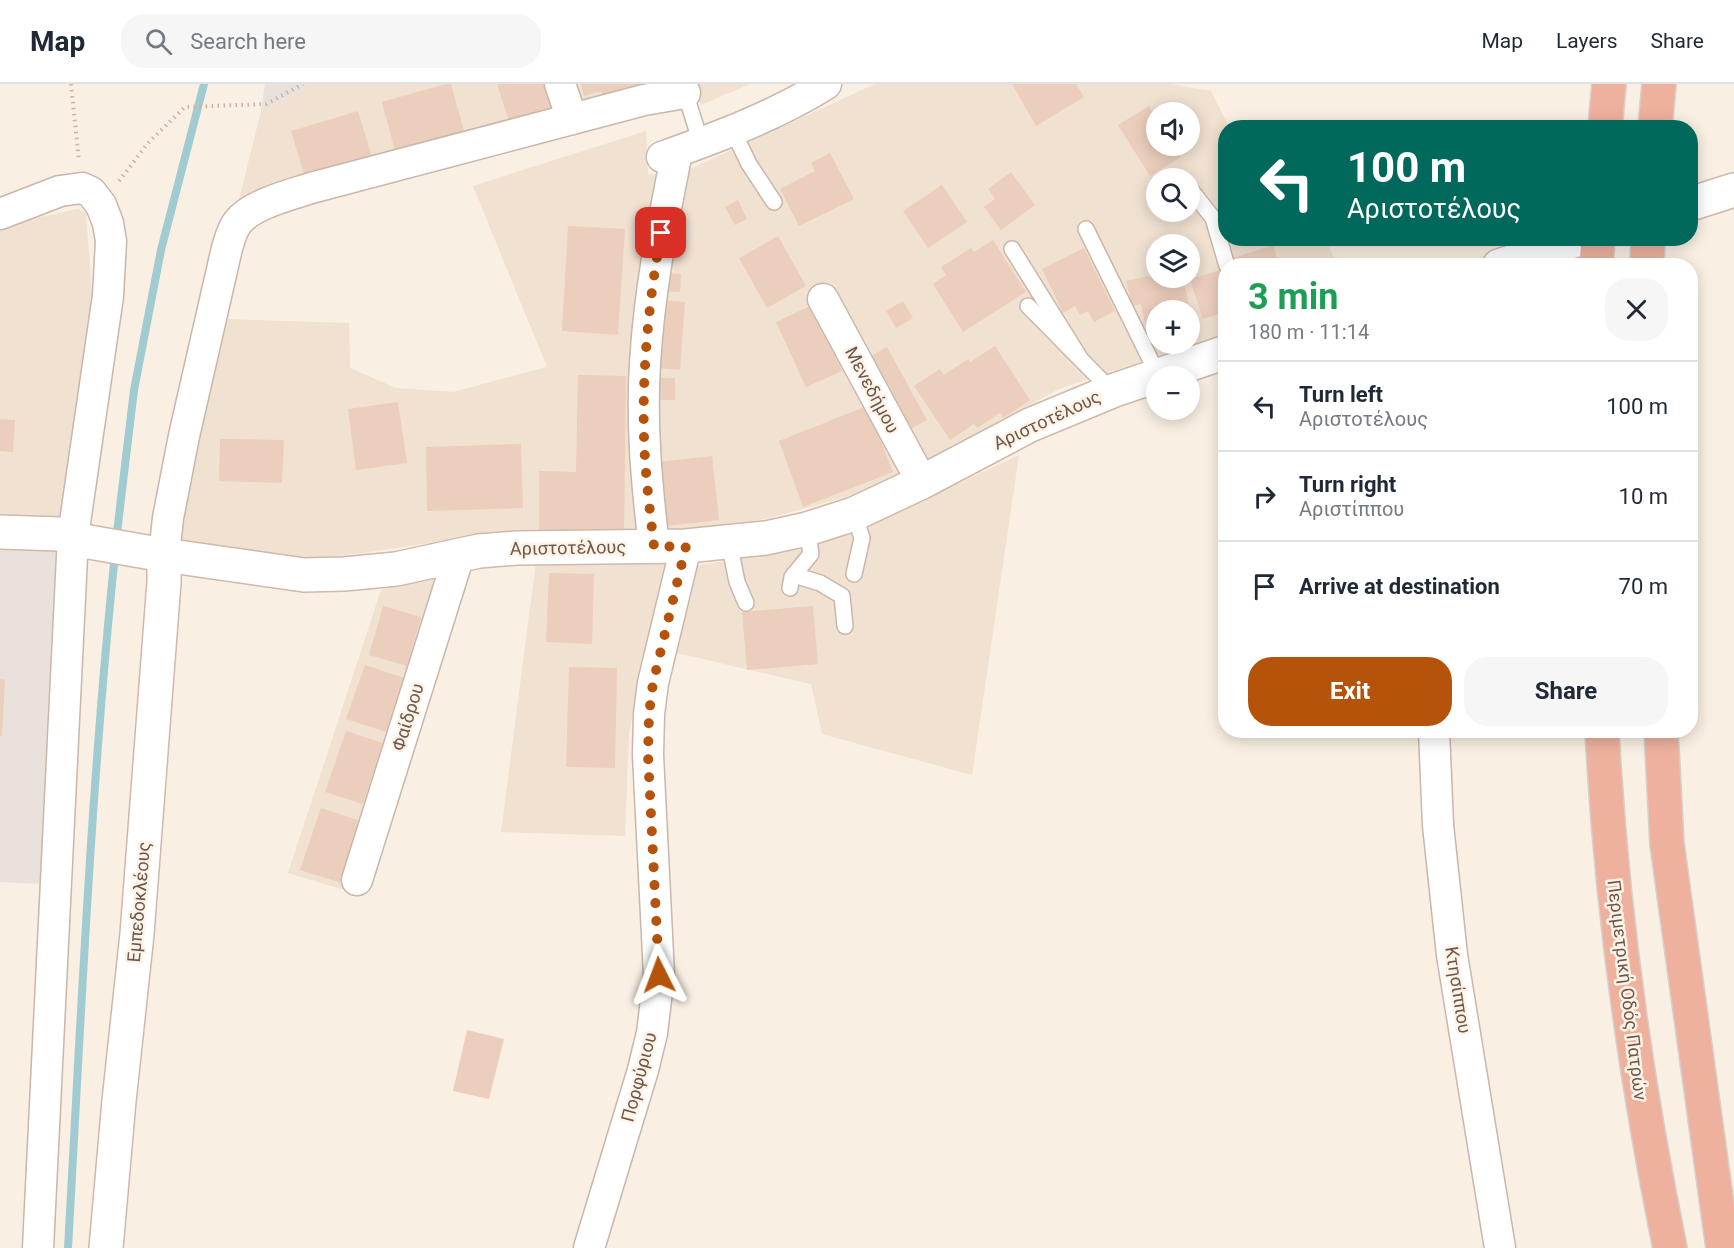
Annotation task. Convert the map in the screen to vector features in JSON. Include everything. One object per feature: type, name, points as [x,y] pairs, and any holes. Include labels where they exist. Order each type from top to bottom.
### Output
[{"type":"highway","points":[[1606,120],[1609,84]]},
{"type":"highway","points":[[1656,120],[1659,84]]},
{"type":"highway","name":"Περιμετρική Οδός Πατρών","points":[[1603,738],[1610,849],[1630,1018],[1644,1115],[1670,1248]]},
{"type":"highway","points":[[1661,738],[1667,844],[1723,1248]]},
{"type":"main road","points":[[1698,201],[1734,190]]},
{"type":"main road","points":[[1523,258],[1558,246]]},
{"type":"main road","name":"Αριστοτέλους","points":[[1185,366],[1218,355]]},
{"type":"main road","name":"Αριστοτέλους","points":[[81,539],[157,554],[265,570],[320,575],[396,569],[459,555],[530,547],[686,546],[766,538],[807,529],[854,514],[922,482],[1030,425],[1146,379]]},
{"type":"main road","points":[[0,532],[39,532],[81,539]]},
{"type":"main road","name":"Εμπεδοκλέους","points":[[106,1248],[137,934],[164,582],[157,554]]},
{"type":"street","points":[[560,84],[572,119]]},
{"type":"street","points":[[654,547],[644,438],[645,364],[658,252],[680,151],[733,131],[803,92],[826,84]]},
{"type":"street","points":[[157,554],[227,248],[233,229],[240,219],[259,206],[311,188],[684,88]]},
{"type":"street","points":[[0,214],[60,190],[91,196],[108,223],[111,241],[108,296],[81,539],[38,1248]]},
{"type":"street","name":"Μενεδήμου","points":[[823,299],[922,482]]},
{"type":"street","name":"Πορφύριου","points":[[589,1248],[652,1033],[659,975],[648,755],[649,714],[653,683],[686,546]]},
{"type":"street","name":"Φαίδρου","points":[[357,880],[459,555]]},
{"type":"street","name":"Κτησίππου","points":[[1434,738],[1438,825],[1452,955],[1500,1248]]},
{"type":"lane","points":[[680,151],[684,88]]},
{"type":"lane","points":[[733,131],[749,164],[774,202]]},
{"type":"lane","points":[[1200,202],[1213,218],[1218,235]]},
{"type":"lane","points":[[1086,229],[1154,366]]},
{"type":"lane","points":[[1012,249],[1080,358]]},
{"type":"lane","points":[[1028,306],[1112,391]]},
{"type":"lane","points":[[854,514],[862,538],[854,574]]},
{"type":"lane","points":[[807,529],[812,554],[792,582],[820,583],[842,596],[845,627]]},
{"type":"lane","points":[[729,542],[737,582],[746,603]]},
{"type":"path","points":[[72,84],[91,196]]},
{"type":"path","points":[[91,196],[185,107],[266,104],[303,84]]},
{"type":"shaded area","points":[[265,84],[313,84],[261,111]]},
{"type":"shaded area","points":[[313,84],[655,84],[239,200],[261,111]]},
{"type":"shaded area","points":[[694,84],[750,84],[701,105]]},
{"type":"shaded area","points":[[875,84],[1171,84],[1211,91],[1226,120],[1218,120],[1218,246],[1329,246],[1334,258],[1218,258],[1218,336],[1200,342],[1200,300],[1146,300],[1146,354],[1165,354],[1059,389],[947,449],[915,469],[877,486],[769,518],[721,527],[672,531],[539,531],[482,535],[318,558],[286,557],[177,543],[226,319],[349,323],[350,368],[396,388],[453,392],[547,367],[473,186],[646,131],[648,174],[677,175]]},
{"type":"shaded area","points":[[78,209],[86,213],[94,322],[64,516],[0,517],[0,226]]},
{"type":"shaded area","points":[[1019,455],[972,775],[822,734],[811,684],[677,653],[695,566],[823,542],[925,499]]},
{"type":"shaded area","points":[[0,550],[58,550],[43,884],[0,882]]},
{"type":"shaded area","points":[[639,560],[670,563],[629,733],[625,836],[501,832],[536,562]]},
{"type":"shaded area","points":[[446,573],[348,891],[288,873],[381,590]]},
{"type":"building","points":[[451,84],[464,131],[395,151],[382,102]]},
{"type":"building","points":[[497,84],[545,84],[555,118],[512,131]]},
{"type":"building","points":[[581,84],[646,84],[649,93],[604,105],[601,91],[584,96]]},
{"type":"building","points":[[1012,84],[1076,84],[1084,97],[1036,126]]},
{"type":"building","points":[[1146,108],[1146,156],[1181,157],[1163,168],[1146,170],[1118,125]]},
{"type":"building","points":[[358,111],[372,157],[305,177],[291,131]]},
{"type":"building","points":[[830,153],[854,199],[799,226],[780,189],[815,171],[811,163]]},
{"type":"building","points":[[1011,172],[1035,205],[1001,230],[984,207],[995,199],[988,189]]},
{"type":"building","points":[[942,185],[967,222],[928,248],[903,211]]},
{"type":"building","points":[[738,200],[747,219],[735,225],[725,207]]},
{"type":"building","points":[[568,226],[625,229],[618,335],[562,331]]},
{"type":"building","points":[[778,236],[806,286],[767,308],[739,258]]},
{"type":"building","points":[[993,240],[1026,292],[963,332],[933,284],[946,275],[941,267],[971,248],[974,252]]},
{"type":"building","points":[[1273,246],[1277,258],[1233,258]]},
{"type":"building","points":[[1084,248],[1115,311],[1094,322],[1088,311],[1080,315],[1075,306],[1063,313],[1042,269]]},
{"type":"building","points":[[1218,271],[1218,314],[1203,319],[1200,300],[1197,300],[1193,288],[1200,288],[1200,276]]},
{"type":"building","points":[[662,273],[681,274],[680,292],[661,291]]},
{"type":"building","points":[[1146,276],[1146,288],[1185,288],[1188,300],[1146,300],[1146,328],[1141,304],[1132,306],[1126,281]]},
{"type":"building","points":[[662,300],[685,302],[680,370],[656,368]]},
{"type":"building","points":[[903,301],[913,318],[896,328],[886,311]]},
{"type":"building","points":[[812,305],[842,371],[806,387],[776,322]]},
{"type":"building","points":[[995,346],[1030,400],[1003,418],[1000,413],[977,428],[974,424],[950,440],[914,386],[940,369],[944,375],[968,359],[970,362]]},
{"type":"building","points":[[887,347],[927,420],[901,434],[862,361]]},
{"type":"building","points":[[578,375],[626,376],[624,532],[539,531],[539,471],[576,472]]},
{"type":"building","points":[[656,378],[675,378],[675,400],[656,400]]},
{"type":"building","points":[[398,402],[407,463],[356,470],[348,409]]},
{"type":"building","points":[[867,406],[893,472],[803,507],[779,441]]},
{"type":"building","points":[[0,419],[15,420],[13,452],[0,451]]},
{"type":"building","points":[[220,439],[284,440],[282,483],[219,481]]},
{"type":"building","points":[[521,444],[523,508],[427,511],[426,447]]},
{"type":"building","points":[[712,456],[719,520],[658,527],[651,463]]},
{"type":"building","points":[[549,573],[594,574],[592,644],[546,642]]},
{"type":"building","points":[[383,606],[421,617],[407,666],[369,655]]},
{"type":"building","points":[[813,606],[818,664],[747,670],[742,612]]},
{"type":"building","points":[[365,665],[404,678],[386,732],[346,719]]},
{"type":"building","points":[[569,667],[617,668],[615,768],[566,767]]},
{"type":"building","points":[[0,679],[5,680],[2,736],[0,736]]},
{"type":"building","points":[[346,731],[383,743],[363,804],[325,792]]},
{"type":"building","points":[[321,808],[366,823],[345,884],[300,870]]},
{"type":"building","points":[[467,1030],[504,1039],[489,1099],[453,1091]]},
{"type":"waterway","points":[[116,541],[134,390],[161,250],[204,84]]},
{"type":"waterway","points":[[68,1248],[93,814],[115,554]]},
{"type":"route","points":[[659,975],[648,755],[650,698],[686,546],[654,547],[647,479],[644,438],[645,364],[651,300],[661,233]]}]
